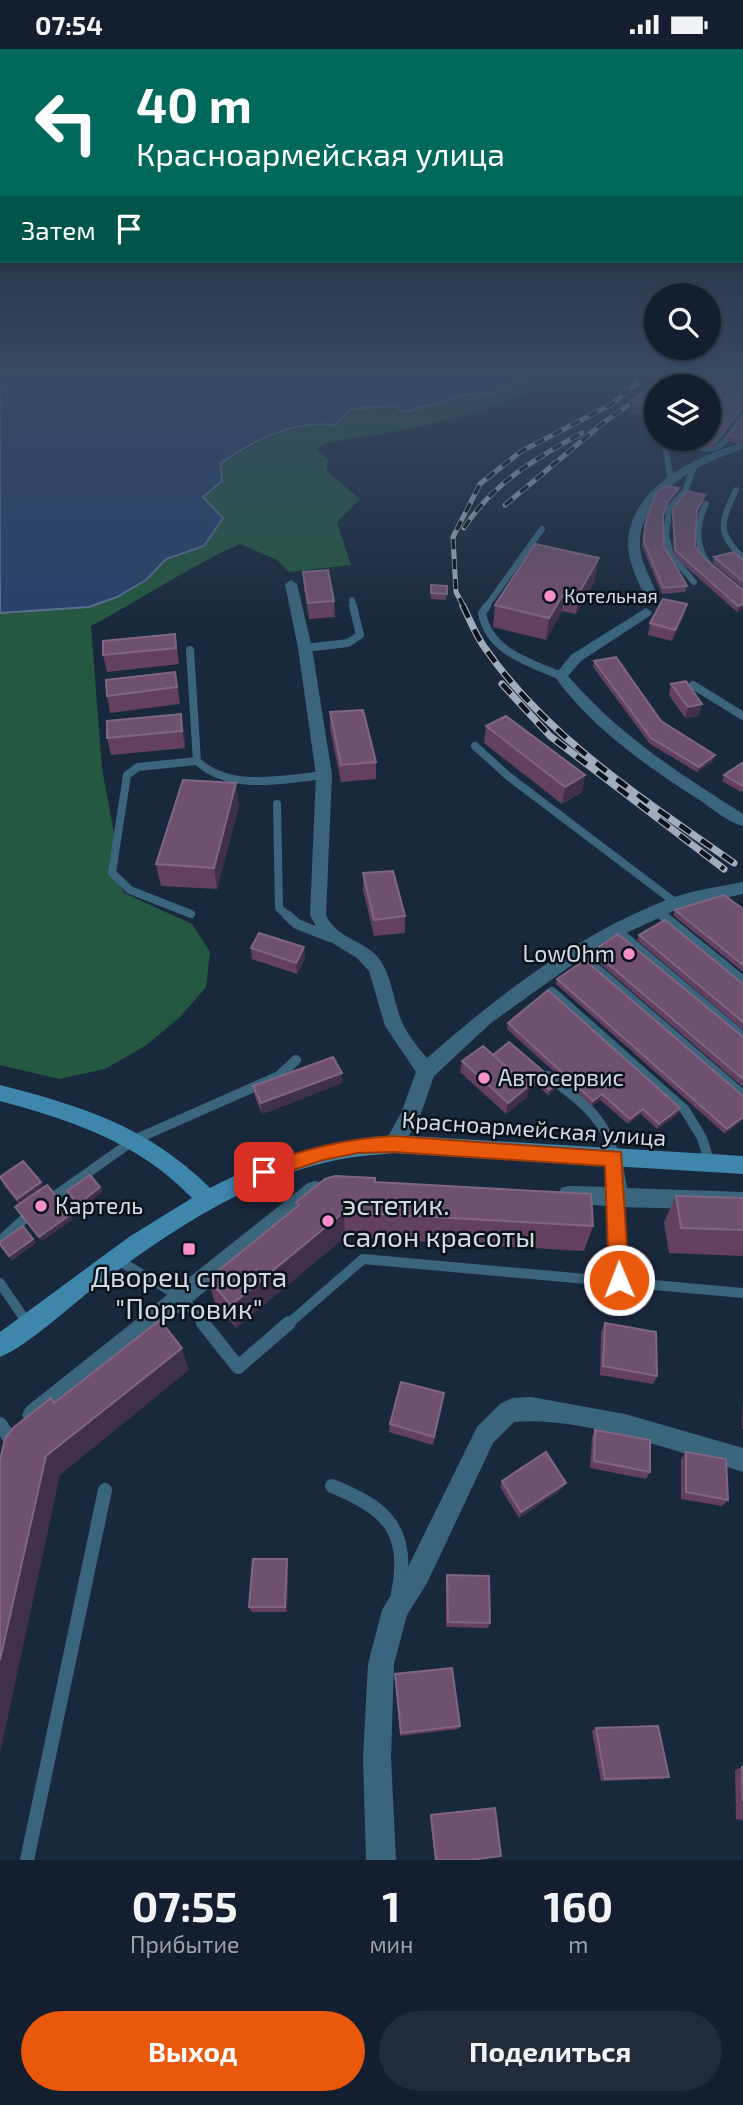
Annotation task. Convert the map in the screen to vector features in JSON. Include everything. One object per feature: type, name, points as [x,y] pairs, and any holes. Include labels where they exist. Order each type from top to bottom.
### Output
[{"type":"main road","points":[[0,1093],[89,1117],[167,1159],[206,1198]]},
{"type":"main road","name":"Красноармейская улица","points":[[0,1346],[115,1259],[206,1198],[284,1164],[323,1152],[358,1145],[394,1144],[743,1165]]},
{"type":"street","points":[[652,598],[633,548],[635,529],[654,494],[713,456]]},
{"type":"street","points":[[291,584],[305,648],[324,775],[318,915],[321,925],[332,938],[369,958],[381,978],[393,1025],[426,1071]]},
{"type":"street","points":[[646,612],[631,626],[566,664],[561,676],[600,720],[632,746],[666,773],[743,821]]},
{"type":"street","points":[[394,1144],[410,1116],[426,1071],[485,1017],[577,952],[616,930],[676,903],[733,894]]},
{"type":"street","points":[[614,1158],[617,1198]]},
{"type":"street","points":[[3,1438],[183,1299],[318,1187],[339,1183]]},
{"type":"street","points":[[550,1194],[743,1201]]},
{"type":"street","points":[[381,1860],[377,1758],[381,1664],[395,1610],[418,1574],[485,1435],[509,1411],[544,1408],[743,1460]]},
{"type":"lane","points":[[668,456],[671,481]]},
{"type":"lane","points":[[694,467],[685,491],[669,509],[666,536],[671,555],[694,582]]},
{"type":"lane","points":[[736,490],[720,524],[724,541],[743,558]]},
{"type":"lane","points":[[706,504],[699,516],[697,534],[707,564],[716,572]]},
{"type":"lane","points":[[542,530],[482,613],[482,627],[496,645],[561,676]]},
{"type":"lane","points":[[305,648],[348,643],[360,635],[352,600]]},
{"type":"lane","points":[[190,650],[197,761],[204,771],[221,778],[272,780],[324,775]]},
{"type":"lane","points":[[693,684],[743,716]]},
{"type":"lane","points":[[475,746],[508,776],[676,903]]},
{"type":"lane","points":[[191,914],[130,890],[112,873],[127,775],[138,767],[197,761]]},
{"type":"lane","points":[[277,804],[279,908],[297,924],[332,938]]},
{"type":"lane","points":[[657,911],[743,981]]},
{"type":"lane","points":[[616,930],[743,1037]]},
{"type":"lane","points":[[577,952],[743,1095]]},
{"type":"lane","points":[[552,992],[685,1110],[702,1137],[710,1164]]},
{"type":"lane","points":[[0,1241],[18,1222],[134,1140],[279,1076],[296,1060]]},
{"type":"lane","points":[[535,1064],[607,1127],[613,1140],[614,1158]]},
{"type":"lane","points":[[617,1198],[619,1280]]},
{"type":"lane","points":[[115,1259],[183,1299],[238,1367],[363,1259],[743,1293]]},
{"type":"lane","points":[[0,1283],[28,1325]]},
{"type":"lane","points":[[332,1486],[369,1500],[384,1514],[398,1537],[403,1560],[395,1610]]},
{"type":"lane","points":[[27,1860],[105,1490]]},
{"type":"green space","points":[[235,456],[324,456],[328,459],[327,471],[360,499],[337,522],[351,565],[289,572],[277,560],[240,544],[91,626],[102,769],[116,843],[111,868],[124,893],[192,924],[210,952],[206,987],[180,1017],[145,1046],[105,1069],[59,1079],[0,1065],[0,613],[89,607],[146,581],[166,559],[204,546],[203,497],[221,463]]},
{"type":"water","points":[[0,456],[233,456],[221,463],[222,481],[203,497],[223,518],[204,546],[166,559],[146,580],[117,597],[89,607],[0,613]]},
{"type":"building","points":[[665,486],[679,488],[668,501],[663,516],[664,546],[687,586],[663,588],[644,541],[646,520],[656,494]]},
{"type":"building","points":[[686,491],[705,495],[697,510],[695,546],[705,559],[743,590],[743,604],[738,606],[675,550],[673,509]]},
{"type":"building","points":[[535,544],[599,558],[579,593],[566,590],[549,618],[495,605]]},
{"type":"building","points":[[734,552],[743,560],[743,581],[714,557]]},
{"type":"building","points":[[328,570],[334,601],[308,603],[303,572]]},
{"type":"building","points":[[431,585],[447,586],[447,594],[431,593]]},
{"type":"building","points":[[663,599],[687,604],[675,630],[650,623]]},
{"type":"building","points":[[175,634],[176,648],[103,655],[103,641]]},
{"type":"building","points":[[616,657],[661,721],[715,755],[699,767],[651,738],[594,661]]},
{"type":"building","points":[[175,672],[177,687],[107,696],[106,680]]},
{"type":"building","points":[[686,681],[702,704],[688,707],[671,684]]},
{"type":"building","points":[[363,710],[376,762],[341,765],[330,712]]},
{"type":"building","points":[[181,714],[182,731],[107,738],[107,721]]},
{"type":"building","points":[[506,716],[585,775],[565,787],[486,726]]},
{"type":"building","points":[[743,764],[743,786],[724,775]]},
{"type":"building","points":[[183,780],[236,783],[214,868],[156,864]]},
{"type":"building","points":[[393,871],[405,916],[374,920],[363,873]]},
{"type":"building","points":[[724,895],[743,909],[743,965],[675,910]]},
{"type":"building","points":[[665,920],[743,984],[743,1022],[639,935]]},
{"type":"building","points":[[259,933],[304,947],[296,963],[251,948]]},
{"type":"building","points":[[618,934],[743,1037],[743,1079],[593,951]]},
{"type":"building","points":[[585,960],[743,1096],[743,1117],[727,1129],[557,979]]},
{"type":"building","points":[[548,990],[680,1108],[659,1124],[643,1109],[630,1119],[602,1094],[593,1101],[508,1023]]},
{"type":"building","points":[[509,1042],[557,1083],[549,1090],[538,1080],[528,1086],[493,1055]]},
{"type":"building","points":[[483,1046],[529,1086],[508,1103],[462,1061]]},
{"type":"building","points":[[333,1057],[342,1073],[261,1103],[253,1086]]},
{"type":"building","points":[[23,1161],[41,1182],[17,1199],[0,1177]]},
{"type":"building","points":[[90,1175],[100,1187],[78,1204],[67,1191]]},
{"type":"building","points":[[335,1176],[375,1178],[375,1182],[591,1194],[593,1226],[344,1212],[231,1305],[208,1279],[299,1205],[296,1202],[325,1179]]},
{"type":"building","points":[[47,1185],[71,1214],[39,1237],[15,1207]]},
{"type":"building","points":[[676,1196],[743,1198],[743,1230],[681,1228]]},
{"type":"building","points":[[23,1226],[33,1239],[9,1256],[0,1242]]},
{"type":"building","points":[[160,1320],[182,1348],[46,1456],[0,1660],[0,1460],[5,1439],[13,1428],[51,1398],[54,1403]]},
{"type":"building","points":[[605,1323],[656,1332],[657,1376],[603,1366]]},
{"type":"building","points":[[401,1382],[444,1393],[434,1437],[390,1424]]},
{"type":"building","points":[[595,1430],[650,1440],[650,1472],[594,1461]]},
{"type":"building","points":[[546,1452],[566,1483],[521,1512],[502,1481]]},
{"type":"building","points":[[686,1452],[726,1459],[728,1500],[686,1492]]},
{"type":"building","points":[[253,1559],[287,1559],[285,1607],[249,1607]]},
{"type":"building","points":[[447,1575],[489,1576],[490,1623],[448,1622]]},
{"type":"building","points":[[452,1668],[460,1726],[401,1733],[395,1674]]},
{"type":"building","points":[[658,1726],[669,1777],[605,1779],[596,1728]]},
{"type":"building","points":[[495,1808],[501,1856],[436,1860],[431,1815]]},
{"type":"railway","points":[[464,607],[456,592],[453,537],[480,484],[516,456]]},
{"type":"railway","points":[[464,528],[502,485],[542,456]]},
{"type":"railway","points":[[505,505],[564,456]]},
{"type":"railway","points":[[463,606],[485,648],[510,681],[538,711],[600,766],[734,863]]},
{"type":"railway","points":[[502,684],[550,736],[724,869]]},
{"type":"place","name":"Котельная","points":[[550,596]]},
{"type":"place","name":"LowOhm","points":[[629,954]]},
{"type":"place","name":"Автосервис","points":[[484,1078]]},
{"type":"place","name":"Картель","points":[[41,1206]]},
{"type":"place","name":"эстетик. салон красоты","points":[[328,1221]]},
{"type":"place","name":"Дворец спорта \"Портовик\"","points":[[189,1249]]},
{"type":"route","points":[[264,1172],[323,1152],[358,1145],[394,1144],[614,1158],[619,1280]]}]
